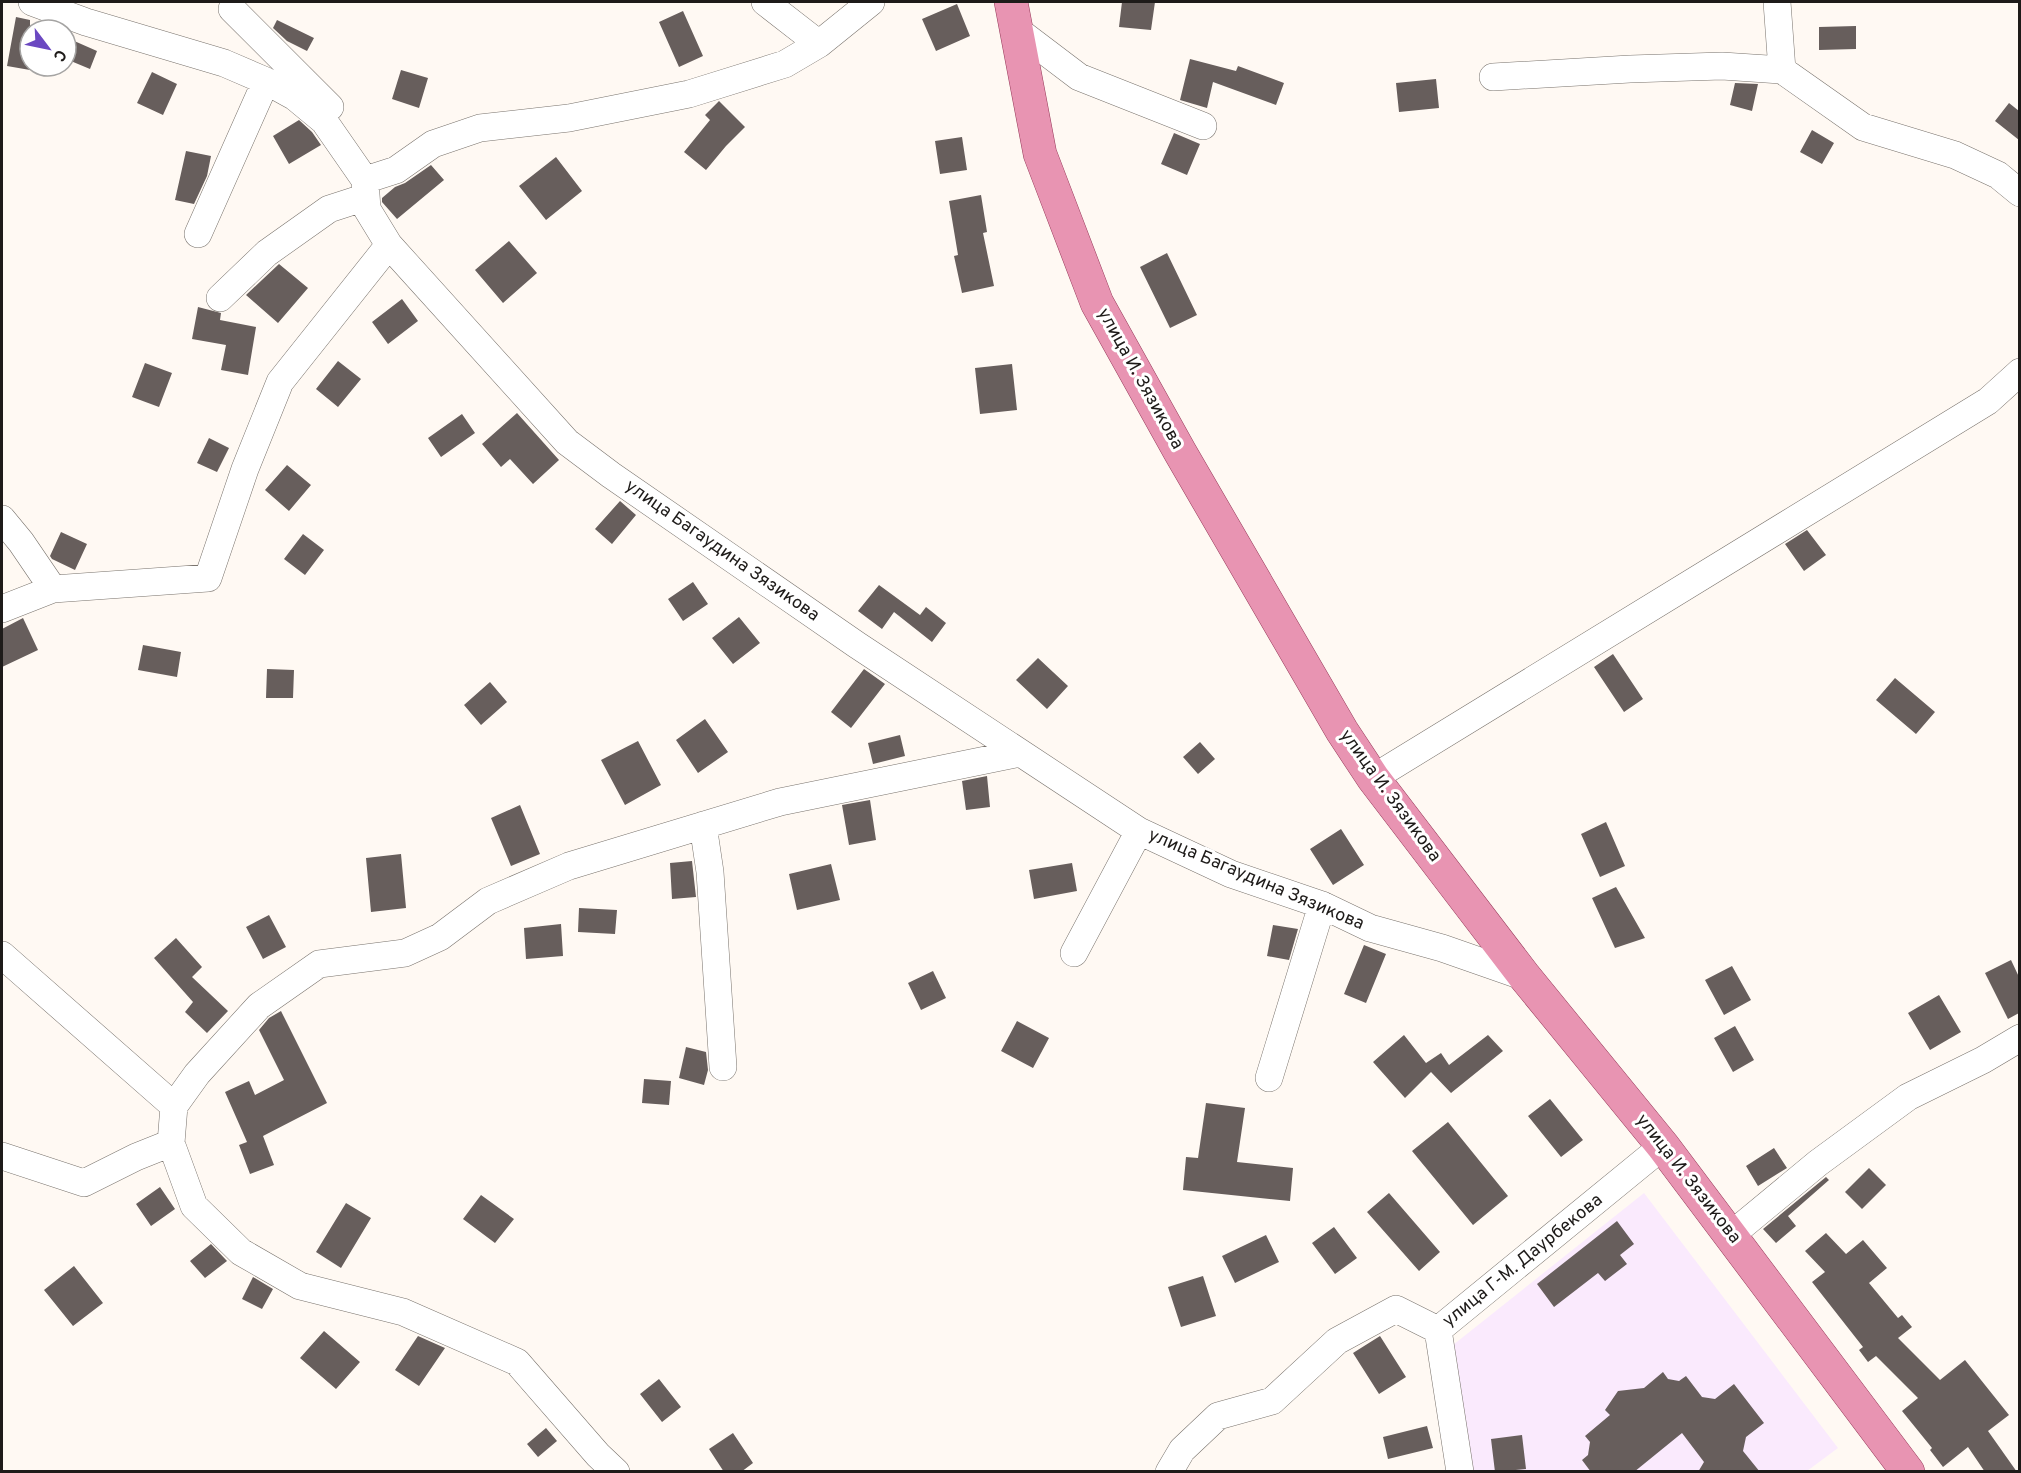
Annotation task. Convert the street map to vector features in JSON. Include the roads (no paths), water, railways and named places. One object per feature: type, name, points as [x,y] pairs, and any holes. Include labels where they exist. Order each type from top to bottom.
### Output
[{"type":"main road","name":"улица И. Зязикова","points":[[1014,16],[1040,154],[1097,303],[1180,452],[1342,731],[1373,778],[1525,977],[1663,1146],[1908,1472]]},
{"type":"street","name":"улица Багаудина Зязикова","points":[[32,2],[86,22],[224,63],[266,81],[295,97],[324,121],[362,180],[367,209],[389,245],[567,442],[611,475],[857,645],[1139,831],[1231,874],[1322,905],[1370,928],[1442,948],[1525,977]]},
{"type":"street","points":[[765,2],[819,44]]},
{"type":"street","points":[[220,298],[267,253],[329,209],[362,180],[396,170],[433,144],[480,128],[569,118],[689,94],[785,64],[819,44],[871,2]]},
{"type":"street","points":[[1777,2],[1782,70]]},
{"type":"street","points":[[232,9],[337,114],[349,134],[362,180]]},
{"type":"street","points":[[1014,16],[1079,77],[1203,126]]},
{"type":"street","points":[[1493,77],[1722,66],[1782,70],[1863,126],[1954,155],[1998,175],[2019,193]]},
{"type":"street","points":[[198,234],[266,81]]},
{"type":"street","points":[[2,609],[53,589],[208,578],[245,469],[280,382],[389,245]]},
{"type":"street","points":[[1373,778],[1989,401],[2019,372]]},
{"type":"street","points":[[2,519],[21,542],[53,589]]},
{"type":"street","points":[[616,1472],[598,1455],[517,1362],[403,1312],[300,1287],[241,1252],[194,1206],[171,1143],[174,1106],[197,1074],[259,1006],[319,963],[405,953],[440,937],[488,901],[569,866],[703,825],[780,802],[1020,753]]},
{"type":"street","points":[[703,825],[710,872],[723,1067]]},
{"type":"street","points":[[1074,953],[1139,831]]},
{"type":"street","points":[[1269,1078],[1322,905]]},
{"type":"street","points":[[2,955],[174,1106]]},
{"type":"street","points":[[1731,1235],[1818,1163],[1908,1097],[1983,1060],[2019,1038]]},
{"type":"street","points":[[2,1156],[84,1183],[136,1157],[171,1143]]},
{"type":"street","name":"улица Г-М. Даурбекова","points":[[1460,1472],[1438,1330],[1663,1146]]},
{"type":"street","points":[[1169,1472],[1182,1450],[1218,1416],[1272,1401],[1337,1341],[1396,1309],[1438,1330]]}]
